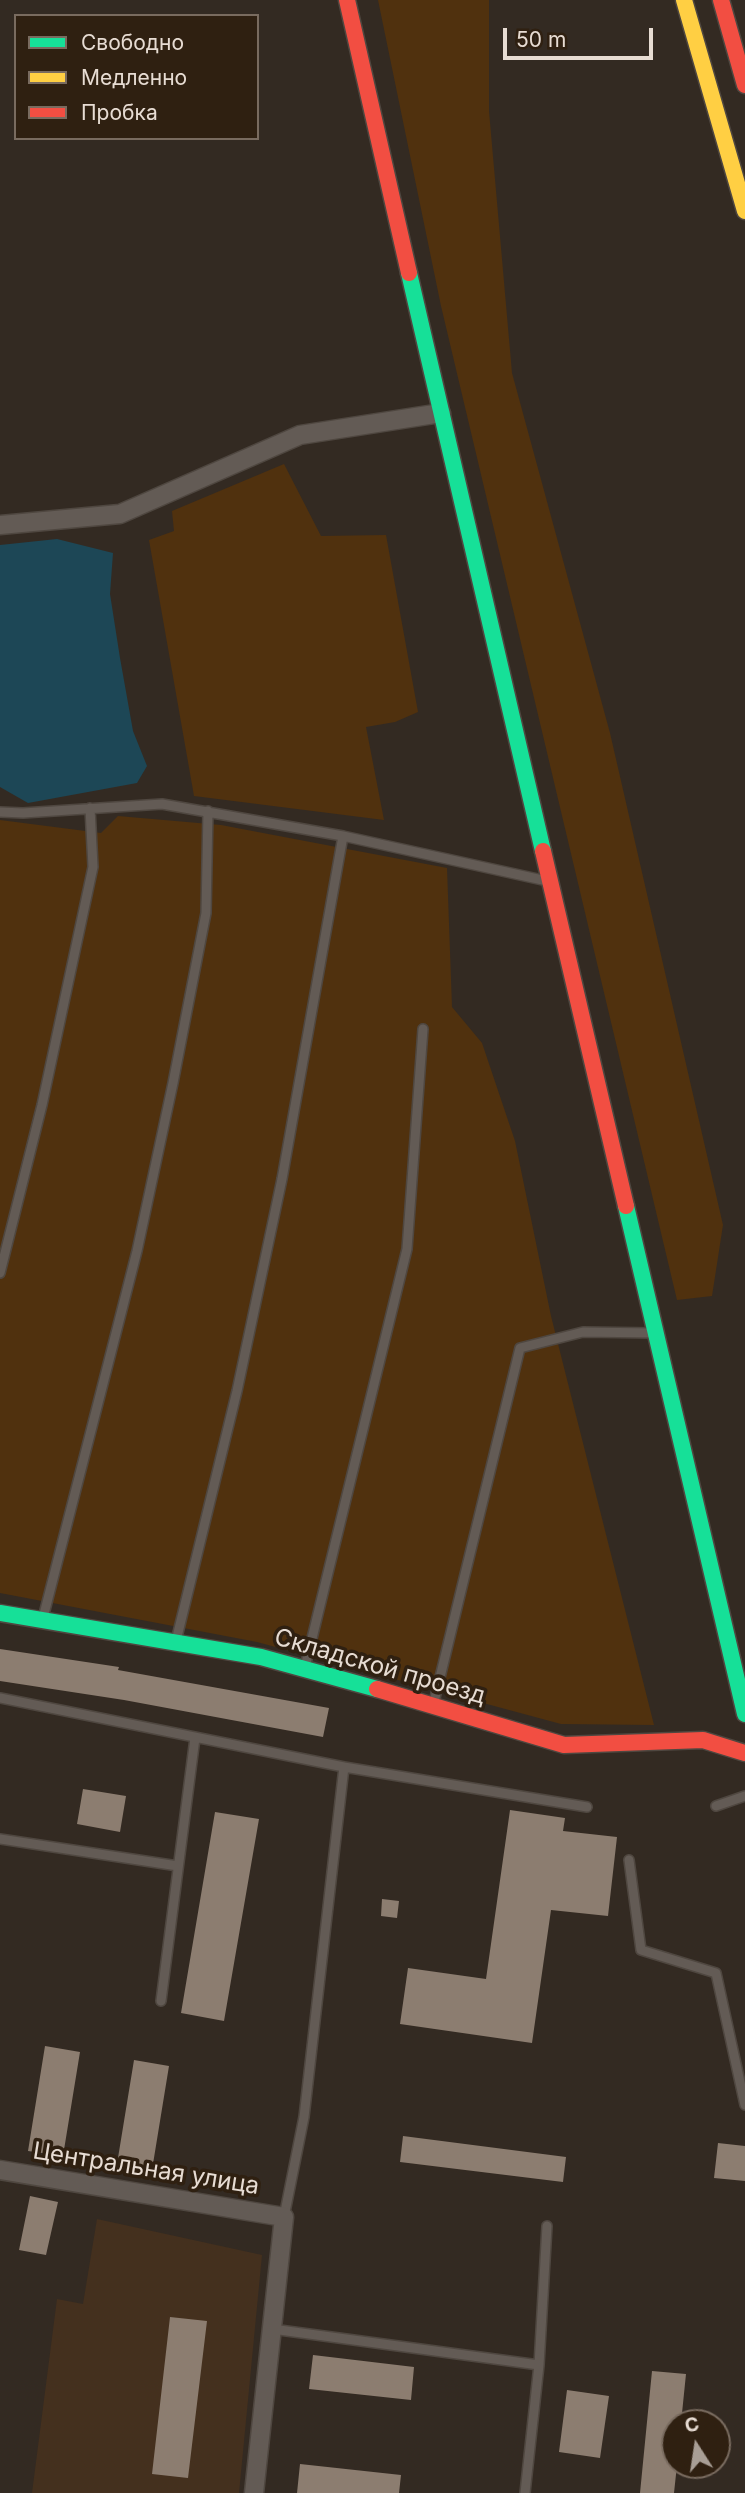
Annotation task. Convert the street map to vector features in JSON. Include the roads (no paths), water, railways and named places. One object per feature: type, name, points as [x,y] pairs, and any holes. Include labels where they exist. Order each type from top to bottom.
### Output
[{"type":"main road","points":[[347,0],[745,1714]]},
{"type":"main road","points":[[684,0],[745,211]]},
{"type":"main road","points":[[721,0],[745,85]]},
{"type":"main road","name":"Складской проезд","points":[[0,1613],[261,1657],[434,1704],[564,1745],[703,1740],[745,1753]]},
{"type":"street","points":[[0,525],[120,514],[300,435],[441,413]]},
{"type":"street","name":"Центральная улица","points":[[0,2170],[284,2217]]},
{"type":"street","points":[[254,2493],[284,2217]]},
{"type":"lane","points":[[0,812],[162,804],[343,836],[551,882]]},
{"type":"lane","points":[[0,1273],[42,1105],[93,867],[90,808]]},
{"type":"lane","points":[[42,1620],[137,1251],[173,1083],[206,913],[208,811]]},
{"type":"lane","points":[[176,1643],[237,1391],[282,1179],[343,836]]},
{"type":"lane","points":[[304,1669],[407,1249],[423,1029]]},
{"type":"lane","points":[[434,1704],[520,1348],[583,1332],[656,1333]]},
{"type":"lane","points":[[0,1698],[344,1767],[587,1807]]},
{"type":"lane","points":[[161,2001],[195,1738]]},
{"type":"lane","points":[[284,2217],[304,2117],[344,1767]]},
{"type":"lane","points":[[716,1807],[745,1796]]},
{"type":"lane","points":[[0,1839],[178,1866]]},
{"type":"lane","points":[[629,1860],[641,1950],[716,1973],[745,2105]]},
{"type":"lane","points":[[525,2493],[539,2365],[547,2226]]},
{"type":"lane","points":[[272,2329],[539,2365]]},
{"type":"water","points":[[57,539],[113,553],[110,594],[120,658],[133,731],[147,766],[137,783],[28,803],[0,787],[0,545]]}]
